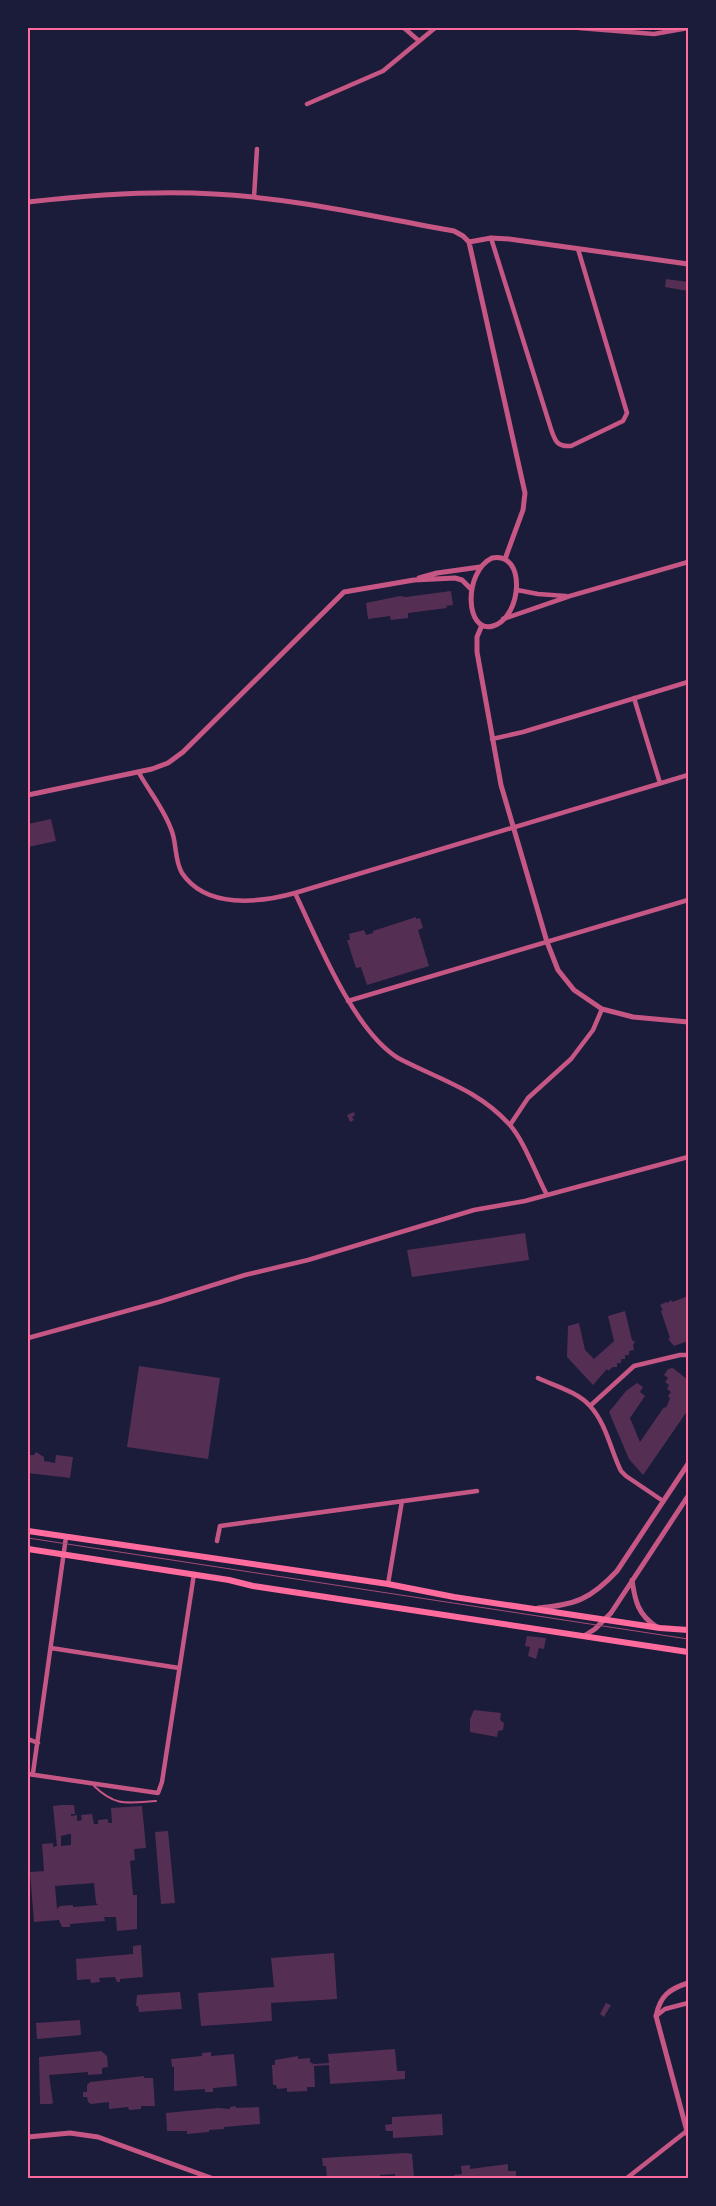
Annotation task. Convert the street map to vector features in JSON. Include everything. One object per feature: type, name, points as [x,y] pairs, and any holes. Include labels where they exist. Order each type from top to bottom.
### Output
[{"type":"main road","points":[[28,1531],[388,1584],[454,1597],[604,1620],[688,1630]]},
{"type":"main road","points":[[28,1549],[194,1574],[253,1586],[688,1652]]},
{"type":"street","points":[[404,28],[418,40]]},
{"type":"street","points":[[307,104],[383,71],[418,40],[435,28]]},
{"type":"street","points":[[580,28],[654,34],[688,28]]},
{"type":"street","points":[[254,197],[257,149]]},
{"type":"street","points":[[28,202],[91,195],[157,192],[254,197],[347,209],[454,231],[463,236],[469,242],[520,464],[525,494],[523,510],[505,559]]},
{"type":"street","points":[[469,242],[491,238],[509,239],[688,264]]},
{"type":"street","points":[[491,238],[556,443],[562,447],[571,446],[623,421],[627,413],[578,249]]},
{"type":"street","points":[[414,580],[437,573],[480,567],[492,558],[505,559]]},
{"type":"street","points":[[503,619],[511,608],[517,590],[515,573],[505,559]]},
{"type":"street","points":[[480,567],[471,589],[473,612],[482,625],[492,626],[503,619],[570,596],[688,562]]},
{"type":"street","points":[[28,795],[139,773],[161,766],[183,752],[341,594],[352,589],[414,580],[457,578],[462,580],[471,589]]},
{"type":"street","points":[[517,590],[538,594],[570,596]]},
{"type":"street","points":[[482,625],[476,644],[492,739],[513,829],[553,960],[565,980],[585,1000],[602,1009],[633,1016],[688,1022]]},
{"type":"street","points":[[492,739],[523,732],[688,682]]},
{"type":"street","points":[[634,698],[660,783]]},
{"type":"street","points":[[139,773],[172,829],[182,872],[196,888],[223,899],[251,902],[273,899],[294,893],[513,829],[688,775]]},
{"type":"street","points":[[294,893],[348,1002],[374,1037],[388,1052],[413,1066],[460,1086],[482,1099],[510,1125],[547,1195]]},
{"type":"street","points":[[348,1002],[688,900]]},
{"type":"street","points":[[510,1125],[528,1098],[571,1059],[593,1030],[602,1009]]},
{"type":"street","points":[[28,1338],[159,1302],[245,1275],[308,1260],[474,1210],[525,1201],[688,1157]]},
{"type":"street","points":[[590,1406],[634,1366],[680,1355],[688,1355]]},
{"type":"street","points":[[538,1378],[571,1393],[590,1406],[600,1422],[621,1471],[663,1501]]},
{"type":"street","points":[[531,1609],[574,1602],[592,1594],[602,1586],[616,1571],[688,1464]]},
{"type":"street","points":[[217,1541],[220,1526],[477,1491]]},
{"type":"street","points":[[584,1636],[604,1620],[688,1496]]},
{"type":"street","points":[[388,1584],[402,1502]]},
{"type":"street","points":[[33,1774],[66,1538]]},
{"type":"street","points":[[28,1774],[158,1793],[162,1782],[194,1574]]},
{"type":"street","points":[[632,1580],[637,1608],[642,1616],[660,1628]]},
{"type":"street","points":[[51,1648],[179,1668]]},
{"type":"street","points":[[28,1739],[38,1743]]},
{"type":"street","points":[[627,2178],[688,2132],[656,2016],[660,2002],[668,1991],[688,1983]]},
{"type":"street","points":[[656,2016],[665,2009],[688,2003]]},
{"type":"street","points":[[28,2137],[70,2133],[98,2137],[211,2178]]},
{"type":"lane","points":[[91,1782],[107,1798],[121,1803],[156,1801]]},
{"type":"building","points":[[666,279],[688,282],[688,291],[665,287]]},
{"type":"building","points":[[451,591],[453,605],[446,606],[447,608],[408,613],[408,618],[391,620],[390,616],[368,619],[366,603],[400,596],[406,597]]},
{"type":"building","points":[[51,819],[56,841],[28,847],[28,824]]},
{"type":"building","points":[[416,917],[416,919],[420,918],[423,928],[418,930],[429,966],[367,985],[361,967],[356,968],[347,940],[350,940],[349,934],[364,930],[366,935]]},
{"type":"building","points":[[354,1112],[355,1115],[352,1117],[354,1120],[350,1122],[347,1115]]},
{"type":"building","points":[[525,1233],[529,1260],[412,1277],[407,1250]]},
{"type":"building","points":[[688,1296],[688,1341],[674,1346],[668,1339],[670,1338],[660,1305]]},
{"type":"building","points":[[625,1311],[632,1340],[635,1342],[633,1345],[634,1350],[629,1351],[629,1355],[625,1355],[625,1359],[621,1359],[621,1363],[617,1363],[617,1367],[613,1367],[608,1371],[607,1369],[593,1385],[567,1357],[568,1326],[579,1323],[585,1350],[594,1359],[614,1341],[608,1316]]},
{"type":"building","points":[[139,1366],[220,1378],[208,1459],[127,1447]]},
{"type":"building","points":[[673,1368],[688,1380],[688,1410],[643,1475],[629,1459],[609,1412],[626,1391],[637,1383],[643,1387],[640,1392],[645,1396],[630,1418],[640,1442],[664,1407],[666,1408],[670,1398],[668,1396],[671,1392],[667,1389],[669,1385],[665,1382],[668,1378],[664,1375],[668,1369]]},
{"type":"building","points":[[36,1452],[44,1457],[44,1461],[55,1463],[56,1455],[73,1457],[70,1478],[28,1473],[28,1459],[30,1459],[30,1455],[34,1455]]},
{"type":"building","points":[[527,1636],[546,1638],[544,1649],[539,1648],[536,1659],[528,1656],[530,1647],[525,1646]]},
{"type":"building","points":[[474,1710],[501,1713],[500,1720],[504,1723],[503,1730],[498,1731],[497,1737],[470,1732],[470,1719]]},
{"type":"building","points":[[74,1805],[75,1814],[71,1814],[71,1816],[77,1815],[77,1821],[82,1820],[81,1815],[92,1814],[94,1824],[98,1824],[98,1820],[108,1819],[108,1823],[112,1823],[111,1808],[142,1806],[146,1848],[134,1849],[135,1860],[130,1861],[133,1895],[137,1895],[137,1929],[117,1931],[116,1917],[104,1917],[105,1921],[70,1924],[70,1927],[62,1927],[59,1920],[34,1922],[30,1872],[44,1871],[42,1844],[53,1843],[53,1847],[57,1846],[53,1806]],"holes":[[[71,1834],[71,1845],[61,1846],[61,1836]],[[94,1883],[96,1903],[98,1905],[60,1906],[57,1909],[55,1886]]]},
{"type":"building","points":[[168,1831],[175,1903],[161,1904],[155,1832]]},
{"type":"building","points":[[141,1945],[143,1977],[120,1979],[120,1982],[117,1982],[115,1977],[99,1978],[100,1982],[91,1983],[90,1979],[77,1980],[76,1959],[133,1954],[133,1946]]},
{"type":"building","points":[[334,1953],[337,1999],[271,2003],[272,2021],[201,2026],[198,1993],[274,1987],[271,1958]]},
{"type":"building","points":[[180,1992],[182,2009],[139,2012],[138,2006],[136,2006],[137,1995]]},
{"type":"building","points":[[606,2003],[611,2005],[604,2017],[600,2014]]},
{"type":"building","points":[[80,2020],[81,2035],[37,2039],[36,2023]]},
{"type":"building","points":[[395,2049],[397,2071],[405,2071],[405,2079],[330,2084],[329,2065],[314,2066],[315,2087],[307,2087],[307,2091],[287,2092],[287,2088],[277,2089],[276,2085],[273,2085],[272,2065],[275,2065],[275,2060],[298,2056],[298,2059],[310,2058],[310,2062],[314,2064],[329,2063],[328,2054]]},
{"type":"building","points":[[101,2051],[107,2056],[108,2067],[102,2068],[102,2074],[88,2075],[88,2072],[49,2075],[53,2103],[40,2104],[39,2057]]},
{"type":"building","points":[[211,2052],[211,2056],[234,2054],[237,2086],[213,2088],[213,2092],[205,2092],[205,2089],[174,2091],[174,2067],[172,2067],[171,2059],[202,2056],[202,2053]]},
{"type":"building","points":[[144,2076],[144,2078],[153,2078],[155,2106],[141,2106],[141,2109],[129,2110],[128,2107],[109,2109],[109,2102],[91,2104],[88,2102],[87,2097],[83,2097],[83,2092],[87,2092],[87,2085],[90,2082]]},
{"type":"building","points":[[236,2106],[236,2108],[259,2107],[260,2124],[224,2127],[224,2129],[209,2130],[209,2132],[187,2134],[187,2131],[167,2131],[166,2113],[218,2108],[230,2109],[230,2107]]},
{"type":"building","points":[[442,2114],[443,2135],[393,2138],[393,2131],[386,2131],[385,2125],[392,2124],[392,2117]]},
{"type":"building","points":[[412,2154],[414,2178],[395,2178],[395,2174],[380,2175],[380,2178],[367,2178],[367,2176],[327,2178],[326,2166],[323,2166],[322,2158]]},
{"type":"building","points":[[508,2164],[508,2171],[516,2171],[516,2178],[454,2178],[454,2175],[462,2174],[461,2166],[470,2165],[470,2169]]},
{"type":"tram line","points":[[28,1538],[688,1639]]}]
